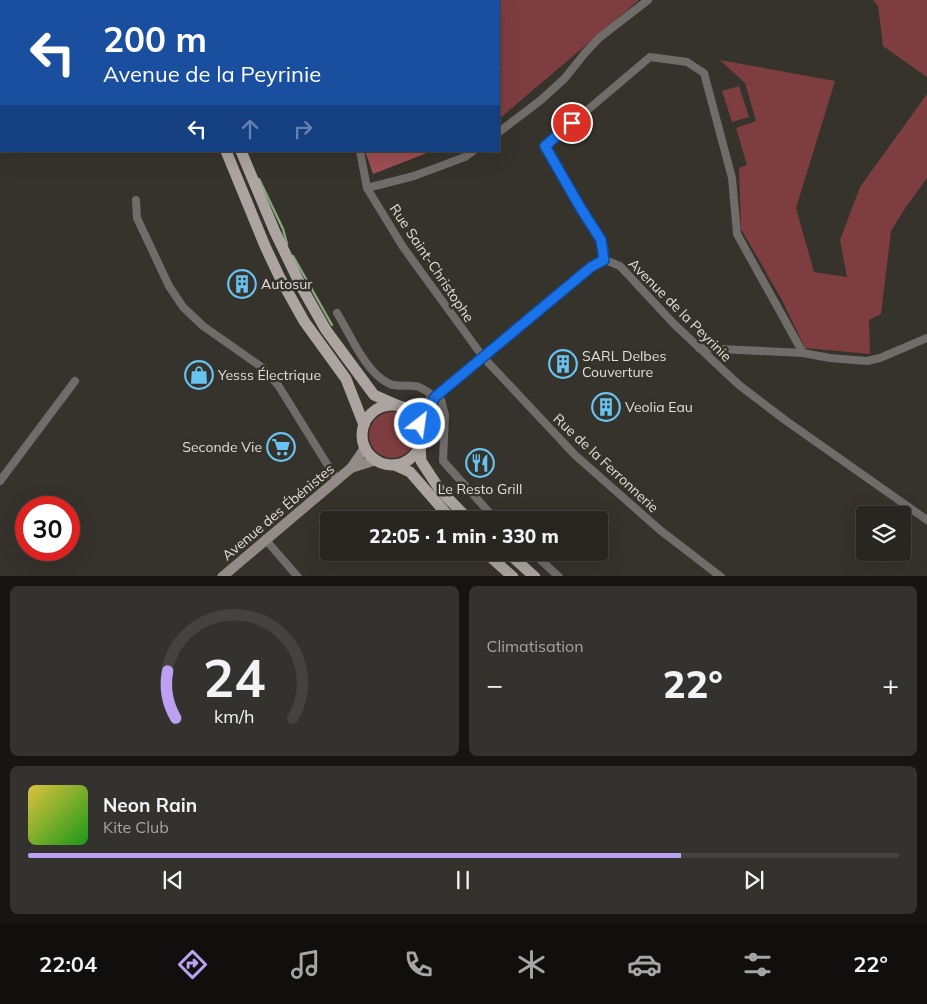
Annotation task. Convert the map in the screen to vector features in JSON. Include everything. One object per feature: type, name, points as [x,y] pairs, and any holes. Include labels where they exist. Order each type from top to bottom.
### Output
[{"type":"main road","points":[[226,152],[280,278],[304,322],[346,379],[364,425]]},
{"type":"main road","points":[[242,152],[275,232],[292,268],[326,330],[374,395],[410,412],[420,424],[422,461],[440,490],[460,511]]},
{"type":"main road","points":[[399,406],[388,406],[378,409],[370,416],[364,425],[362,436],[365,448],[376,460],[385,464],[395,465],[410,472],[444,511]]},
{"type":"main road","points":[[395,465],[410,459],[420,446]]},
{"type":"main road","points":[[496,561],[513,576]]},
{"type":"main road","points":[[518,561],[535,576]]},
{"type":"street","points":[[500,131],[541,100],[565,78],[600,38],[648,0]]},
{"type":"street","points":[[410,412],[435,397],[591,267],[604,260],[601,240],[545,146],[650,58],[687,62],[704,74],[732,178],[737,234],[803,353]]},
{"type":"street","name":"Rue Saint-Christophe","points":[[360,152],[367,188],[402,247],[483,358]]},
{"type":"street","points":[[367,188],[414,176],[465,157],[472,152]]},
{"type":"street","points":[[136,200],[136,218],[169,286],[183,307],[203,326],[263,368],[278,385],[337,480]]},
{"type":"street","name":"Avenue de la Peyrinie","points":[[604,260],[620,266],[698,348],[746,391],[927,520]]},
{"type":"street","points":[[337,313],[360,353],[375,374],[391,384],[411,385],[420,388],[441,400],[445,415],[443,461],[488,511]]},
{"type":"street","points":[[698,348],[803,353],[830,358],[867,361],[880,358],[927,338]]},
{"type":"street","name":"Rue de la Ferronnerie","points":[[483,358],[575,455],[660,530],[721,576]]},
{"type":"street","points":[[0,481],[75,381]]},
{"type":"street","points":[[420,424],[435,397]]},
{"type":"street","name":"Avenue des Ébénistes","points":[[222,576],[351,468],[365,448]]},
{"type":"street","name":"Avenue des Ébénistes","points":[[351,468],[376,460]]},
{"type":"street","points":[[265,539],[298,576]]},
{"type":"street","points":[[542,561],[559,576]]},
{"type":"shaded area","points":[[500,0],[639,0],[500,118],[500,73],[502,71],[500,68]]},
{"type":"shaded area","points":[[873,0],[927,0],[927,77],[883,46],[878,6]]},
{"type":"shaded area","points":[[720,60],[835,81],[796,208],[814,272],[847,277],[840,240],[860,187],[927,94],[927,178],[891,231],[881,314],[869,320],[870,354],[805,348],[782,300],[741,229],[739,168],[747,165],[736,128],[756,121],[745,83]]},
{"type":"shaded area","points":[[739,86],[749,117],[732,122],[722,91]]},
{"type":"shaded area","points":[[365,152],[429,152],[373,174]]},
{"type":"shaded area","points":[[392,412],[405,416],[411,422],[415,435],[411,448],[405,454],[392,458],[379,454],[373,448],[369,435],[373,422],[379,416]]},
{"type":"waterway","points":[[259,179],[283,229],[287,244]]},
{"type":"waterway","points":[[293,256],[332,325]]},
{"type":"place","name":"Autosur","points":[[242,284]]},
{"type":"place","name":"SARL Delbes Couverture","points":[[563,364]]},
{"type":"place","name":"Yesss Électrique","points":[[199,375]]},
{"type":"place","name":"Veolia Eau","points":[[606,407]]},
{"type":"place","name":"Seconde Vie","points":[[281,447]]},
{"type":"place","name":"Le Resto Grill","points":[[480,463]]},
{"type":"route","points":[[420,424],[435,397],[591,267],[604,260],[601,240],[545,146],[572,123]]}]
